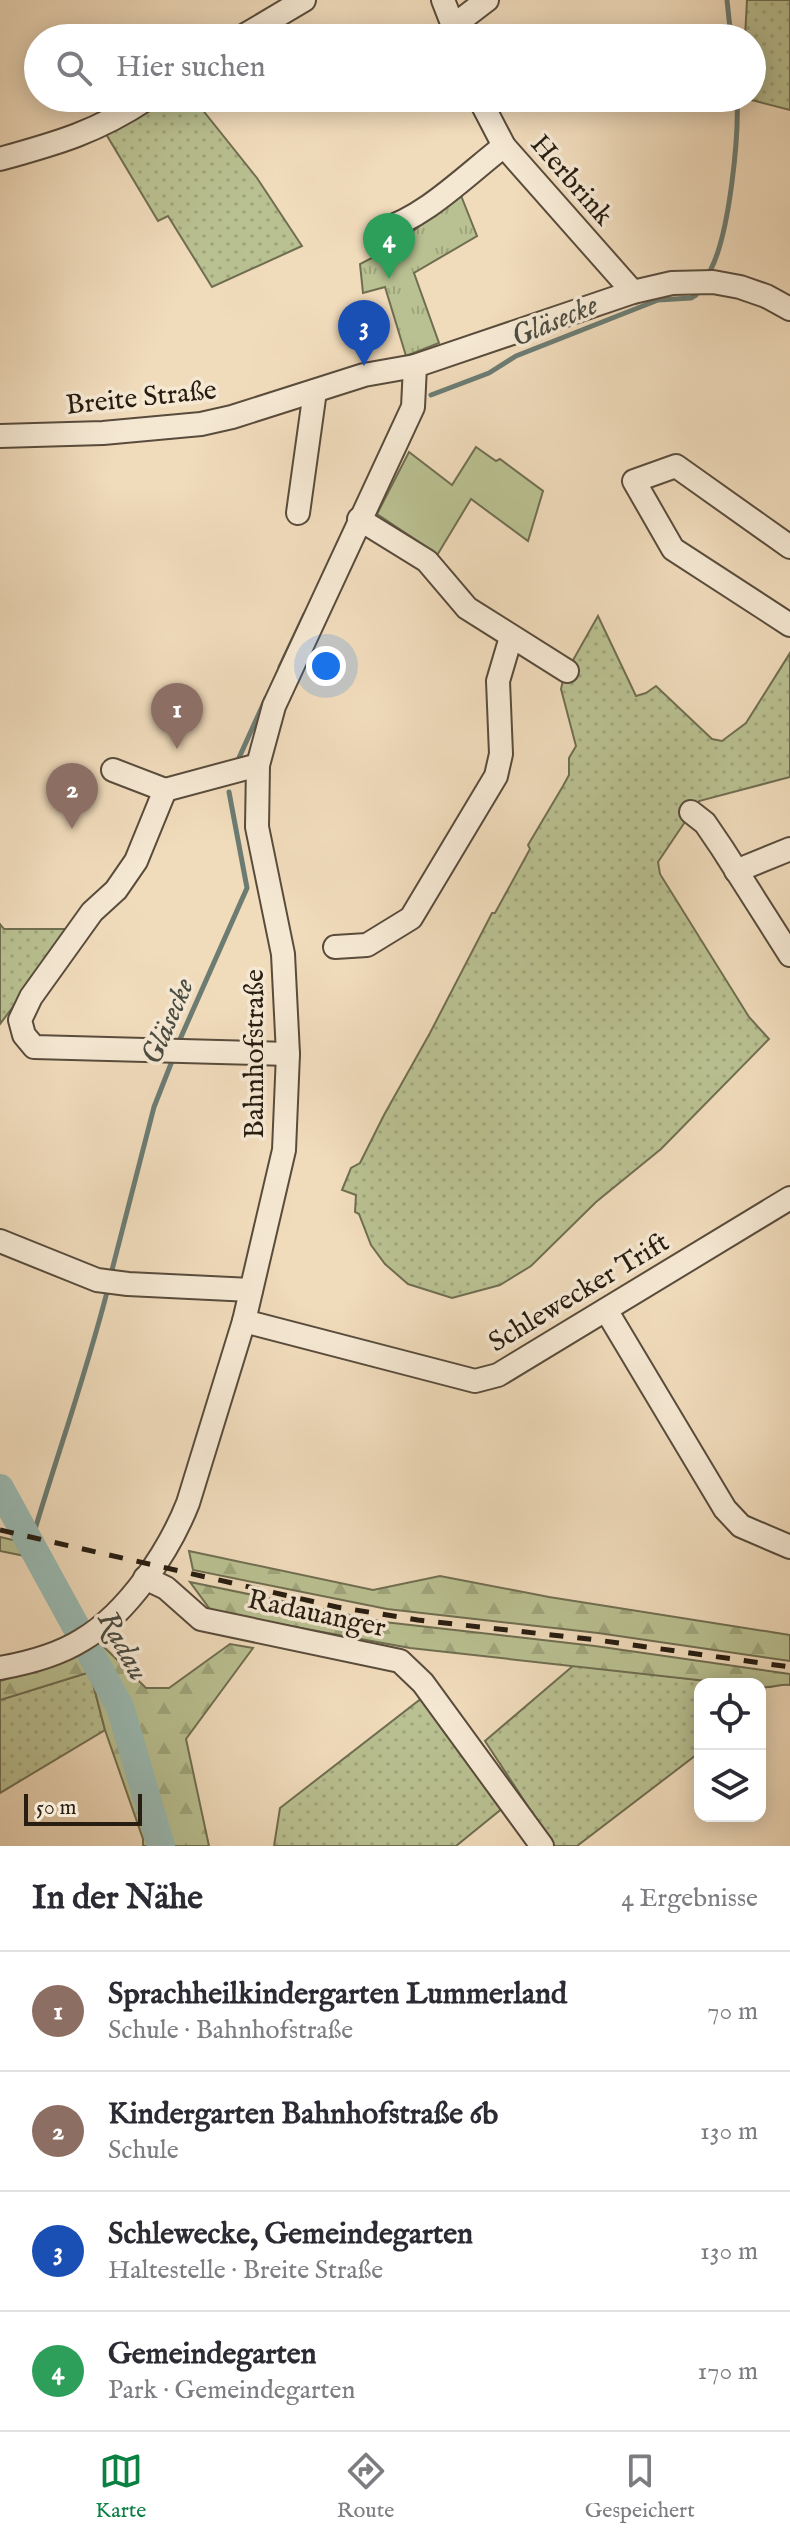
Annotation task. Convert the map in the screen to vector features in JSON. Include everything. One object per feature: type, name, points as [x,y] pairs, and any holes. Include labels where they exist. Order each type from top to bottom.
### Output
[{"type":"street","points":[[264,24],[304,0]]},
{"type":"street","points":[[443,0],[452,24]]},
{"type":"street","points":[[463,24],[487,0]]},
{"type":"street","points":[[0,159],[81,135],[127,112]]},
{"type":"street","name":"Herbrink","points":[[486,112],[504,146],[633,292]]},
{"type":"street","points":[[379,231],[396,226],[432,202],[504,146]]},
{"type":"street","name":"Breite Straße","points":[[0,436],[103,433],[201,424],[364,375],[415,366],[633,292],[672,283],[713,282],[752,290],[790,309]]},
{"type":"street","name":"Bahnhofstraße","points":[[0,1668],[29,1662],[64,1649],[96,1629],[126,1602],[159,1562],[188,1503],[244,1321],[284,1150],[288,1054],[283,954],[257,827],[258,765],[274,706],[413,407],[415,366]]},
{"type":"street","points":[[298,513],[315,391]]},
{"type":"street","points":[[790,547],[676,466],[634,481],[673,549],[790,625]]},
{"type":"street","points":[[359,519],[427,561],[467,608],[567,671]]},
{"type":"street","points":[[335,947],[367,945],[411,918],[496,776],[501,754],[498,681],[511,637]]},
{"type":"street","points":[[113,770],[165,790],[258,765]]},
{"type":"street","points":[[165,790],[136,861],[116,890],[92,912],[31,997],[20,1020],[24,1035],[34,1047],[288,1054]]},
{"type":"street","points":[[691,812],[705,823],[790,955]]},
{"type":"street","points":[[736,871],[790,849]]},
{"type":"street","name":"Schlewecker Trift","points":[[244,1321],[475,1381],[498,1375],[790,1198]]},
{"type":"street","points":[[0,1241],[97,1280],[251,1290]]},
{"type":"street","points":[[606,1310],[725,1509],[741,1526],[790,1547]]},
{"type":"street","name":"Radauanger","points":[[145,1578],[166,1588],[201,1619],[400,1661],[423,1683],[542,1846]]},
{"type":"green space","points":[[747,0],[790,0],[790,110],[766,104],[766,24],[746,24]]},
{"type":"green space","points":[[141,112],[204,112],[257,178],[302,246],[212,287],[168,216],[158,221],[106,134]]},
{"type":"green space","points":[[460,193],[477,236],[414,273],[439,343],[406,356],[385,287],[363,293],[360,264],[395,246]]},
{"type":"green space","points":[[476,447],[496,461],[500,459],[543,491],[528,541],[471,499],[436,557],[431,550],[377,514],[409,452],[452,485]]},
{"type":"green space","points":[[598,616],[636,696],[656,686],[712,739],[722,741],[746,723],[790,653],[790,777],[699,801],[658,862],[660,874],[749,1017],[769,1039],[661,1149],[596,1202],[531,1266],[500,1285],[452,1298],[408,1284],[385,1264],[371,1245],[359,1214],[355,1212],[356,1195],[342,1190],[351,1168],[360,1163],[492,913],[495,913],[530,849],[528,845],[569,775],[569,758],[576,746],[561,689],[564,676]]},
{"type":"green space","points":[[0,924],[4,929],[72,929],[0,1024]]},
{"type":"green space","points":[[0,1537],[22,1542],[30,1557],[0,1551]]},
{"type":"green space","points":[[189,1551],[373,1590],[440,1576],[549,1597],[790,1635],[790,1661],[598,1633],[387,1609],[193,1570]]},
{"type":"green space","points":[[190,1582],[384,1622],[595,1646],[790,1674],[790,1685],[766,1687],[766,1678],[694,1680],[410,1648],[212,1612]]},
{"type":"green space","points":[[101,1644],[146,1688],[169,1688],[230,1644],[253,1648],[186,1739],[209,1846],[143,1846],[105,1730],[90,1672],[0,1700],[0,1681],[64,1662]]},
{"type":"green space","points":[[574,1665],[694,1679],[694,1757],[577,1846],[554,1846],[485,1741]]},
{"type":"green space","points":[[90,1672],[105,1730],[0,1793],[0,1700]]},
{"type":"green space","points":[[422,1698],[504,1807],[456,1846],[274,1846],[280,1808]]},
{"type":"waterway","name":"Gläsecke","points":[[727,0],[730,24]]},
{"type":"waterway","name":"Gläsecke","points":[[711,269],[723,233],[732,186],[737,112]]},
{"type":"waterway","name":"Gläsecke","points":[[431,395],[489,373],[516,356],[658,300],[696,295]]},
{"type":"waterway","name":"Gläsecke","points":[[280,667],[305,614]]},
{"type":"waterway","name":"Gläsecke","points":[[238,760],[266,698]]},
{"type":"waterway","name":"Gläsecke","points":[[177,1046],[247,888],[229,792]]},
{"type":"waterway","name":"Gläsecke","points":[[112,1270],[154,1107],[174,1056]]},
{"type":"waterway","name":"Gläsecke","points":[[30,1546],[107,1292]]},
{"type":"waterway","name":"Radau","points":[[0,1488],[120,1707],[161,1846]]},
{"type":"railway","points":[[0,1530],[337,1607],[790,1667]]},
{"type":"place","name":"Gemeindegarten","points":[[389,279]]},
{"type":"place","name":"Schlewecke, Gemeindegarten","points":[[364,366]]},
{"type":"place","name":"Sprachheilkindergarten Lummerland","points":[[177,749]]},
{"type":"place","name":"Kindergarten Bahnhofstraße 6b","points":[[72,829]]}]
